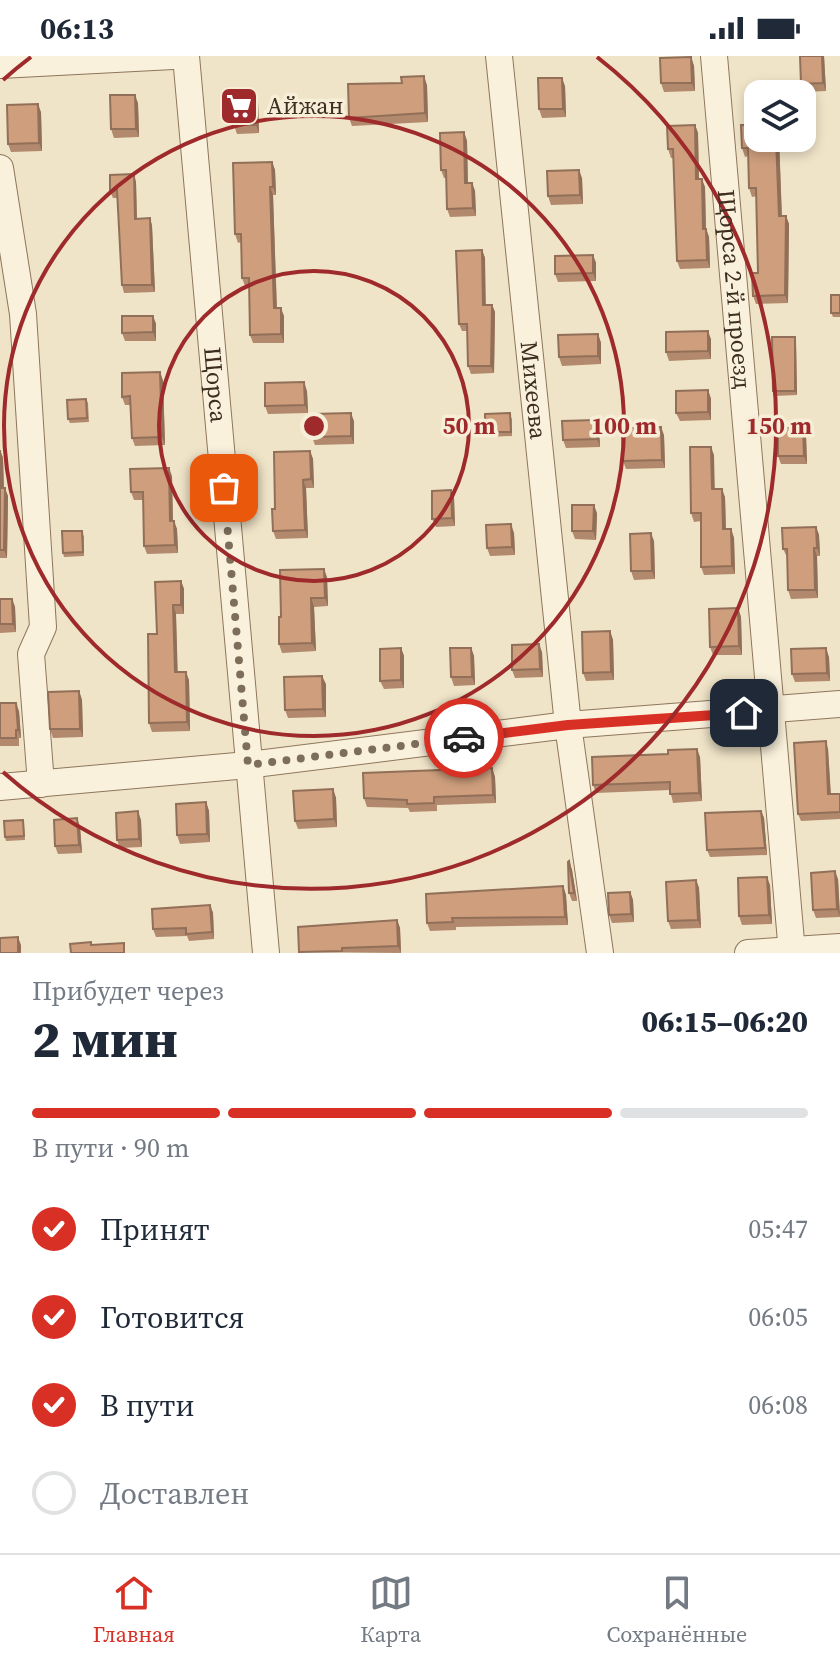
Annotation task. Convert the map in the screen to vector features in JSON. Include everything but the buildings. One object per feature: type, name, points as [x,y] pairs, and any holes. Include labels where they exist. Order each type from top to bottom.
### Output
[{"type":"street","points":[[0,65],[173,56]]},
{"type":"street","name":"Щорса","points":[[186,56],[266,953]]},
{"type":"street","name":"Михеева","points":[[499,56],[568,725],[600,953]]},
{"type":"street","name":"Щорса 2-й проезд","points":[[714,56],[792,951]]},
{"type":"street","points":[[0,168],[23,314],[43,627],[31,654],[41,784]]},
{"type":"street","points":[[0,787],[248,765],[568,725],[840,704]]},
{"type":"street","points":[[748,953],[840,947]]},
{"type":"way so far","points":[[224,488],[248,765],[464,738]]},
{"type":"place","name":"Айжан","points":[[239,106]]},
{"type":"route","points":[[464,738],[568,725],[744,713]]}]
